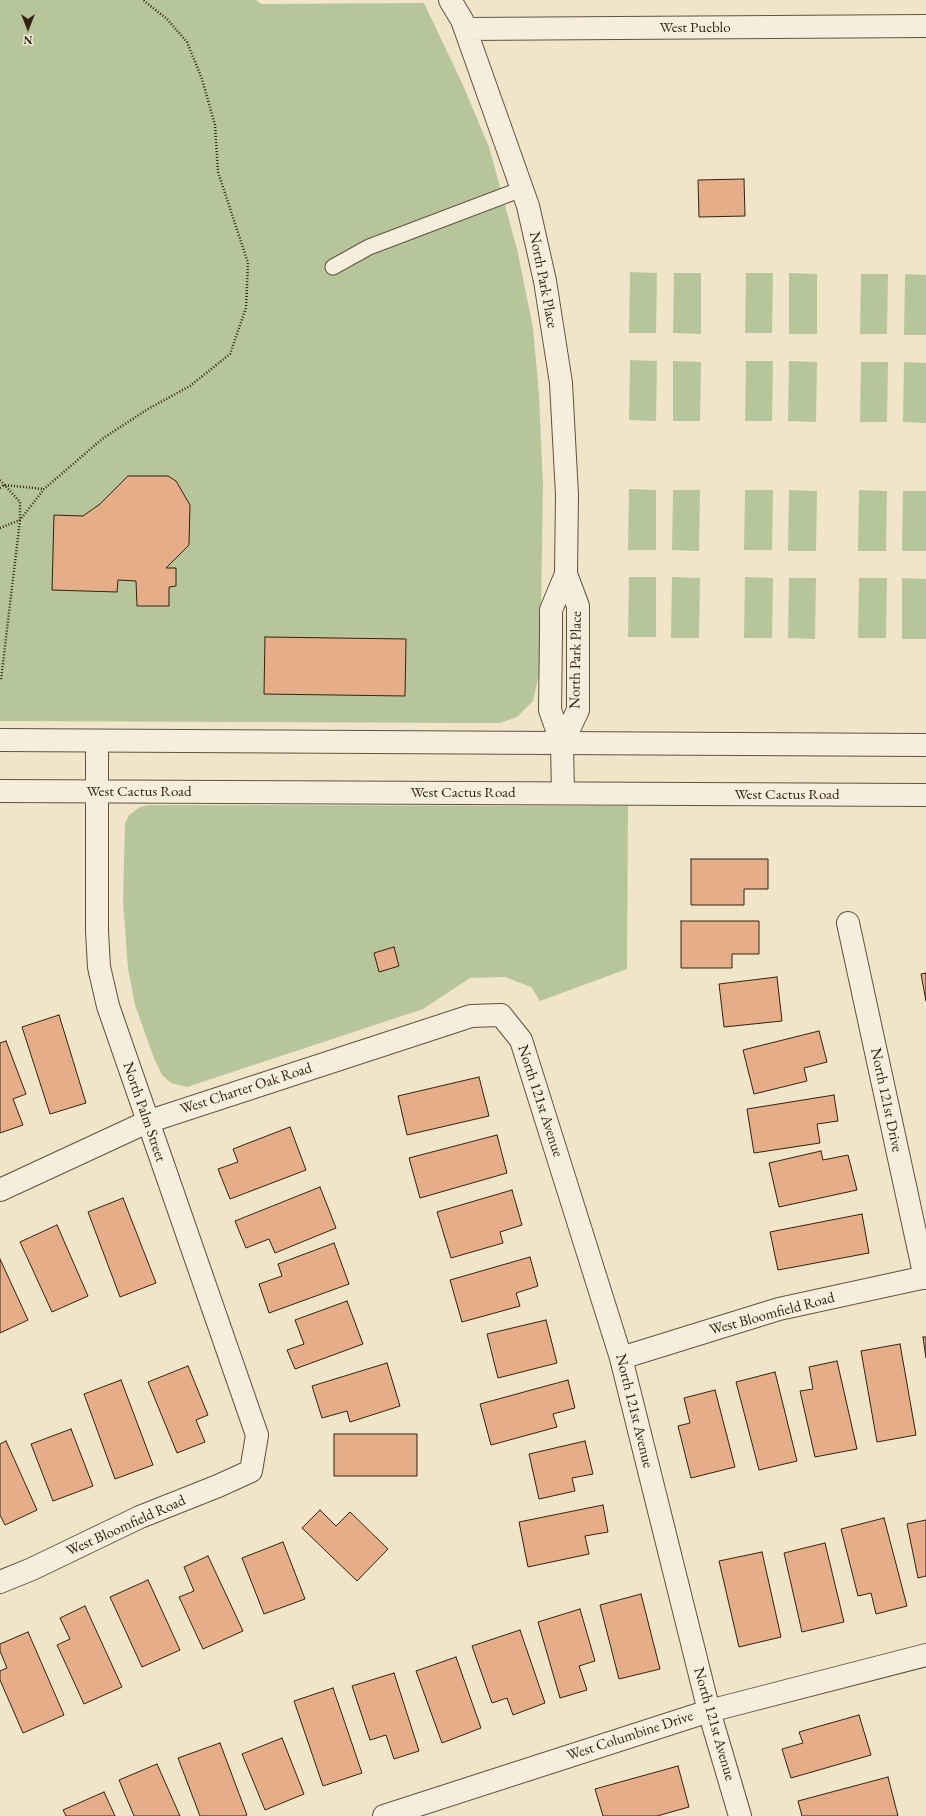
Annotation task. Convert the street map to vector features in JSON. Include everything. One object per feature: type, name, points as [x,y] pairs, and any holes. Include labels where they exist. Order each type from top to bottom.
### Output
[{"type":"street","name":"North Park Place","points":[[450,0],[464,29],[528,206],[545,281],[561,383],[567,495],[566,574],[578,606],[578,710],[562,744],[563,793]]},
{"type":"street","name":"West Pueblo","points":[[464,29],[926,26]]},
{"type":"street","points":[[0,740],[926,745]]},
{"type":"street","name":"North Palm Street","points":[[97,741],[97,931],[99,967],[108,1006],[147,1122],[257,1435],[251,1471]]},
{"type":"street","name":"West Cactus Road","points":[[0,791],[926,795]]},
{"type":"street","name":"North 121st Drive","points":[[848,923],[925,1277]]},
{"type":"street","name":"West Charter Oak Road","points":[[0,1190],[147,1122],[471,1016],[501,1015]]},
{"type":"street","name":"North 121st Avenue","points":[[501,1015],[521,1040],[621,1358],[709,1711],[740,1816]]},
{"type":"street","name":"West Bloomfield Road","points":[[621,1358],[779,1309],[925,1277]]},
{"type":"street","name":"West Bloomfield Road","points":[[0,1582],[32,1569],[140,1517],[218,1486],[251,1471]]},
{"type":"street","name":"West Columbine Drive","points":[[384,1816],[709,1711],[926,1655]]},
{"type":"lane","points":[[333,267],[369,247],[522,189]]},
{"type":"path","points":[[0,528],[20,520],[44,489],[102,439],[148,409],[190,386],[230,354],[246,308],[248,263],[218,172],[215,125],[202,79],[187,42],[167,19],[143,0]]},
{"type":"path","points":[[0,480],[20,502],[20,520],[1,680]]},
{"type":"path","points":[[0,488],[4,485],[44,489]]},
{"type":"green space","points":[[0,0],[256,0],[261,4],[424,3],[462,83],[489,147],[517,249],[533,328],[539,395],[543,485],[540,670],[533,701],[517,717],[500,723],[0,721]]},
{"type":"green space","points":[[630,272],[657,273],[656,333],[629,333]]},
{"type":"green space","points":[[674,273],[701,273],[701,334],[673,333]]},
{"type":"green space","points":[[746,273],[773,273],[772,333],[745,333]]},
{"type":"green space","points":[[789,273],[817,274],[817,334],[789,334]]},
{"type":"green space","points":[[861,274],[888,274],[887,334],[860,334]]},
{"type":"green space","points":[[905,274],[926,275],[926,335],[904,335]]},
{"type":"green space","points":[[630,360],[657,361],[656,421],[629,420]]},
{"type":"green space","points":[[673,361],[701,362],[700,421],[673,421]]},
{"type":"green space","points":[[746,361],[773,361],[772,421],[745,421]]},
{"type":"green space","points":[[789,361],[817,362],[816,422],[788,421]]},
{"type":"green space","points":[[861,362],[888,362],[887,422],[860,422]]},
{"type":"green space","points":[[904,362],[926,363],[926,423],[903,422]]},
{"type":"green space","points":[[629,489],[656,490],[656,550],[628,550]]},
{"type":"green space","points":[[673,490],[700,490],[699,551],[672,550]]},
{"type":"green space","points":[[745,490],[773,490],[772,550],[744,550]]},
{"type":"green space","points":[[789,490],[817,491],[816,551],[788,551]]},
{"type":"green space","points":[[859,490],[887,491],[886,551],[858,551]]},
{"type":"green space","points":[[903,491],[926,491],[926,551],[902,551]]},
{"type":"green space","points":[[629,577],[656,577],[656,637],[628,637]]},
{"type":"green space","points":[[672,577],[700,578],[699,638],[671,638]]},
{"type":"green space","points":[[745,577],[773,578],[772,638],[744,638]]},
{"type":"green space","points":[[789,578],[816,578],[815,639],[788,638]]},
{"type":"green space","points":[[859,578],[887,578],[886,638],[858,638]]},
{"type":"green space","points":[[902,578],[926,579],[926,639],[902,639]]},
{"type":"green space","points":[[150,805],[628,806],[627,969],[540,1001],[531,987],[505,977],[470,978],[423,1009],[187,1087],[171,1083],[162,1075],[154,1058],[135,1005],[128,969],[123,901],[125,823],[129,815],[140,807]]},
{"type":"building","points":[[744,179],[745,216],[699,217],[698,180]]},
{"type":"building","points":[[128,476],[168,476],[176,481],[190,505],[189,545],[166,568],[176,568],[176,586],[169,587],[169,606],[137,606],[136,581],[118,580],[117,592],[52,590],[54,515],[83,516],[100,504]]},
{"type":"building","points":[[265,637],[406,639],[405,696],[264,694]]},
{"type":"building","points":[[691,859],[768,859],[768,889],[744,889],[744,905],[691,905]]},
{"type":"building","points":[[681,921],[759,921],[759,954],[732,954],[732,968],[681,968]]},
{"type":"building","points":[[394,947],[399,966],[379,972],[374,953]]},
{"type":"building","points":[[926,973],[926,1001],[921,974]]},
{"type":"building","points":[[777,977],[782,1021],[724,1027],[719,984]]},
{"type":"building","points":[[59,1015],[86,1103],[50,1114],[22,1027]]},
{"type":"building","points":[[819,1031],[827,1062],[804,1068],[807,1081],[754,1094],[743,1050]]},
{"type":"building","points":[[6,1041],[26,1094],[13,1099],[23,1125],[0,1133],[0,1043]]},
{"type":"building","points":[[479,1077],[489,1116],[407,1135],[398,1096]]},
{"type":"building","points":[[834,1095],[838,1121],[817,1124],[820,1143],[754,1153],[747,1109]]},
{"type":"building","points":[[290,1127],[306,1170],[230,1199],[218,1169],[238,1162],[233,1149]]},
{"type":"building","points":[[497,1135],[507,1173],[420,1198],[409,1158]]},
{"type":"building","points":[[821,1151],[823,1160],[848,1155],[857,1190],[779,1207],[769,1163]]},
{"type":"building","points":[[320,1187],[336,1228],[275,1253],[269,1239],[246,1248],[235,1221]]},
{"type":"building","points":[[512,1190],[522,1225],[500,1232],[503,1243],[451,1258],[437,1212]]},
{"type":"building","points":[[123,1198],[156,1283],[120,1297],[88,1212]]},
{"type":"building","points":[[862,1214],[869,1253],[778,1270],[770,1232]]},
{"type":"building","points":[[57,1225],[88,1296],[52,1312],[20,1242]]},
{"type":"building","points":[[334,1243],[349,1284],[269,1313],[259,1284],[282,1276],[278,1264]]},
{"type":"building","points":[[530,1257],[538,1286],[516,1293],[520,1306],[462,1322],[450,1280]]},
{"type":"building","points":[[0,1259],[28,1320],[0,1333]]},
{"type":"building","points":[[347,1301],[363,1344],[295,1369],[287,1350],[304,1344],[295,1320]]},
{"type":"building","points":[[546,1320],[557,1363],[498,1378],[487,1334]]},
{"type":"building","points":[[923,1337],[926,1337],[926,1358]]},
{"type":"building","points":[[900,1344],[916,1435],[877,1442],[861,1351]]},
{"type":"building","points":[[837,1361],[857,1449],[815,1457],[800,1391],[813,1389],[809,1367]]},
{"type":"building","points":[[387,1363],[400,1406],[350,1422],[347,1411],[322,1418],[312,1386]]},
{"type":"building","points":[[188,1366],[208,1415],[196,1420],[205,1442],[177,1453],[148,1382]]},
{"type":"building","points":[[775,1372],[797,1461],[759,1470],[736,1382]]},
{"type":"building","points":[[121,1380],[153,1465],[115,1479],[84,1394]]},
{"type":"building","points":[[568,1380],[575,1408],[553,1414],[557,1427],[491,1445],[480,1404]]},
{"type":"building","points":[[715,1390],[735,1467],[691,1478],[678,1426],[690,1423],[684,1398]]},
{"type":"building","points":[[71,1429],[93,1486],[53,1501],[31,1444]]},
{"type":"building","points":[[334,1434],[417,1434],[417,1476],[334,1476]]},
{"type":"building","points":[[6,1441],[37,1510],[5,1525],[0,1515],[0,1444]]},
{"type":"building","points":[[585,1441],[593,1474],[572,1478],[575,1491],[539,1499],[529,1454]]},
{"type":"building","points":[[603,1505],[608,1532],[585,1536],[589,1554],[528,1567],[519,1522]]},
{"type":"building","points":[[320,1510],[336,1526],[350,1512],[388,1549],[357,1581],[302,1528]]},
{"type":"building","points":[[884,1518],[907,1606],[876,1614],[871,1593],[858,1596],[841,1529]]},
{"type":"building","points":[[926,1520],[926,1576],[918,1578],[907,1524]]},
{"type":"building","points":[[283,1542],[305,1599],[264,1614],[242,1558]]},
{"type":"building","points":[[825,1543],[844,1622],[802,1632],[784,1553]]},
{"type":"building","points":[[762,1552],[781,1637],[739,1647],[719,1561]]},
{"type":"building","points":[[208,1556],[243,1631],[203,1649],[179,1597],[194,1591],[184,1567]]},
{"type":"building","points":[[148,1580],[180,1650],[142,1667],[110,1597]]},
{"type":"building","points":[[641,1594],[660,1669],[619,1679],[600,1605]]},
{"type":"building","points":[[85,1606],[122,1687],[84,1704],[57,1645],[70,1639],[60,1618]]},
{"type":"building","points":[[580,1609],[595,1661],[579,1666],[587,1690],[560,1698],[538,1622]]},
{"type":"building","points":[[520,1630],[545,1703],[513,1715],[507,1698],[492,1703],[472,1646]]},
{"type":"building","points":[[28,1632],[64,1715],[23,1733],[0,1680],[0,1671],[7,1668],[0,1651],[0,1644]]},
{"type":"building","points":[[456,1657],[481,1728],[442,1743],[416,1671]]},
{"type":"building","points":[[394,1673],[419,1751],[394,1759],[386,1735],[370,1740],[352,1686]]},
{"type":"building","points":[[333,1688],[362,1773],[323,1786],[294,1701]]},
{"type":"building","points":[[859,1715],[871,1755],[791,1778],[782,1749],[803,1743],[799,1732]]},
{"type":"building","points":[[282,1738],[304,1794],[265,1810],[242,1754]]},
{"type":"building","points":[[220,1743],[247,1815],[245,1816],[200,1816],[178,1758]]},
{"type":"building","points":[[157,1764],[180,1816],[134,1816],[119,1780]]},
{"type":"building","points":[[678,1766],[689,1807],[657,1816],[603,1816],[595,1789]]},
{"type":"building","points":[[888,1777],[898,1816],[802,1816],[798,1801]]},
{"type":"building","points":[[104,1792],[115,1816],[66,1816],[63,1810]]}]
